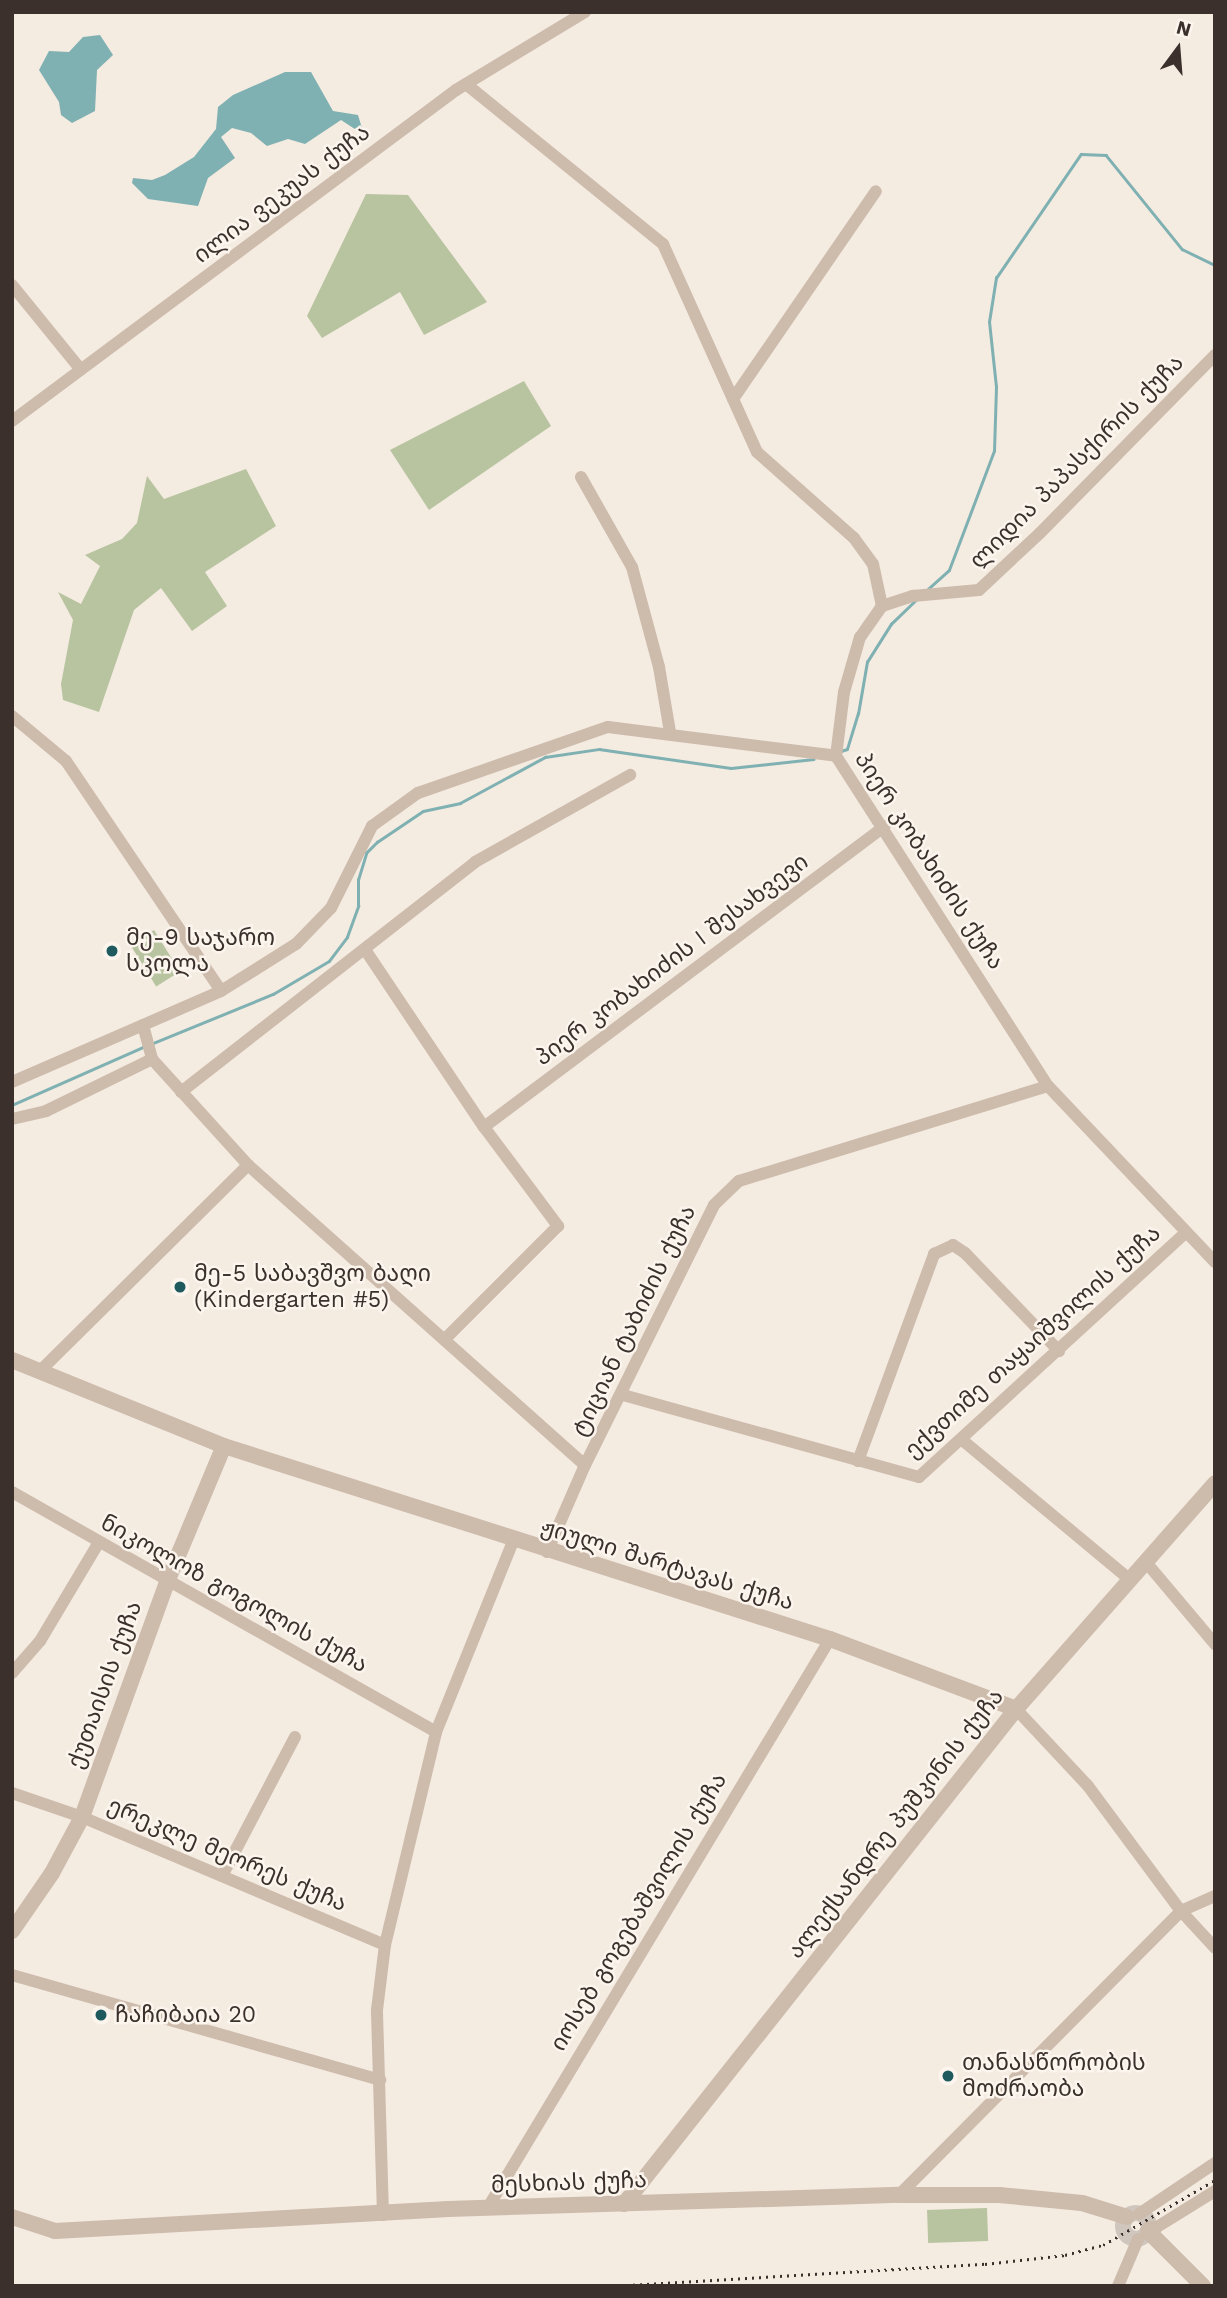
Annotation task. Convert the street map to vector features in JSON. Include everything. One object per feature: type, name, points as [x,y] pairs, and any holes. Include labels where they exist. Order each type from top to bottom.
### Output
[{"type":"street","name":"ილია ვეკუას ქუჩა","points":[[12,421],[466,83],[585,12]]},
{"type":"street","points":[[466,83],[663,244],[757,452],[854,538],[873,564],[882,606],[857,648],[844,692],[836,757]]},
{"type":"street","points":[[733,399],[876,191]]},
{"type":"street","points":[[12,285],[81,370]]},
{"type":"street","name":"ლიდია პაპასქირის ქუჩა","points":[[882,606],[912,596],[979,590],[1040,533],[1215,355]]},
{"type":"street","points":[[581,477],[632,567],[659,667],[670,732]]},
{"type":"street","points":[[12,716],[66,761],[221,991]]},
{"type":"street","name":"პიერ კობახიძის ქუჩა","points":[[12,1082],[221,991],[296,944],[331,908],[372,826],[418,793],[608,727],[670,732],[717,744],[836,757],[885,826],[1048,1086],[1215,1262]]},
{"type":"street","points":[[181,1092],[366,951],[475,862],[630,775]]},
{"type":"street","name":"პიერ კობახიძის I შესახვევი","points":[[484,1127],[885,826]]},
{"type":"street","points":[[366,951],[484,1127],[558,1226],[447,1337]]},
{"type":"street","points":[[143,1025],[151,1058],[248,1165],[447,1337],[585,1465]]},
{"type":"street","points":[[12,1119],[46,1111],[151,1058]]},
{"type":"street","name":"ტიციან ტაბიძის ქუჩა","points":[[547,1552],[585,1465],[623,1395],[714,1205],[739,1181],[1048,1086]]},
{"type":"street","points":[[42,1369],[248,1165]]},
{"type":"street","name":"ექვთიმე თაყაიშვილის ქუჩა","points":[[623,1395],[919,1478],[1186,1232]]},
{"type":"street","points":[[858,1461],[934,1254],[953,1245],[965,1253],[1059,1351]]},
{"type":"street","name":"ჟიული შარტავას ქუჩა","points":[[12,1360],[42,1369],[223,1446],[547,1552],[830,1639],[1016,1709],[1088,1786],[1181,1911],[1215,1948]]},
{"type":"street","points":[[961,1439],[1129,1578]]},
{"type":"street","name":"ქუთაისის ქუჩა","points":[[12,1931],[52,1873],[82,1816],[167,1582],[223,1446]]},
{"type":"street","name":"ალექსანდრე პუშკინის ქუჩა","points":[[624,2204],[1016,1709],[1215,1483]]},
{"type":"street","name":"ნიკოლოზ გოგოლის ქუჩა","points":[[12,1492],[436,1732]]},
{"type":"street","points":[[383,2215],[377,2010],[384,1945],[436,1732],[513,1541]]},
{"type":"street","points":[[12,1672],[40,1641],[99,1542]]},
{"type":"street","points":[[1145,1561],[1215,1644]]},
{"type":"street","name":"იოსებ გოგებაშვილის ქუჩა","points":[[487,2209],[830,1639]]},
{"type":"street","points":[[222,1876],[295,1737]]},
{"type":"street","name":"ერეკლე მეორეს ქუჩა","points":[[12,1793],[82,1816],[384,1945]]},
{"type":"street","points":[[899,2194],[1181,1911],[1215,1896]]},
{"type":"street","points":[[12,1975],[380,2080]]},
{"type":"street","points":[[1133,2216],[1215,2163]]},
{"type":"street","points":[[1118,2286],[1145,2232],[1215,2191]]},
{"type":"street","name":"მესხიას ქუჩა","points":[[12,2217],[55,2231],[487,2209],[899,2194],[999,2195],[1082,2203],[1133,2216]]},
{"type":"street","points":[[1145,2232],[1203,2286]]},
{"type":"green space","points":[[366,194],[408,195],[487,302],[424,335],[400,292],[322,338],[307,316]]},
{"type":"green space","points":[[524,381],[551,426],[429,510],[390,450]]},
{"type":"green space","points":[[246,469],[276,526],[205,572],[227,606],[192,631],[161,588],[134,610],[99,712],[63,700],[61,684],[73,620],[58,592],[81,604],[100,566],[85,555],[122,539],[137,523],[147,476],[164,499]]},
{"type":"green space","points":[[154,930],[180,972],[156,986],[130,945]]},
{"type":"green space","points":[[987,2208],[988,2241],[928,2243],[927,2210]]},
{"type":"water","points":[[100,35],[113,55],[97,70],[95,111],[72,123],[61,115],[59,102],[39,70],[49,51],[69,52],[83,37]]},
{"type":"water","points":[[285,72],[311,72],[333,111],[358,115],[364,135],[341,120],[305,144],[288,139],[267,146],[251,133],[232,128],[221,137],[235,158],[208,178],[198,206],[148,199],[132,183],[133,178],[152,180],[165,175],[194,157],[216,129],[218,107],[233,95]]},
{"type":"waterway","points":[[928,589],[949,570],[994,451],[996,387],[989,322],[996,278],[1081,154],[1106,155],[1182,249],[1215,265]]},
{"type":"waterway","points":[[841,751],[847,749],[858,714],[867,662],[891,624],[916,600]]},
{"type":"waterway","points":[[151,1044],[273,994],[329,961],[347,937],[358,906],[358,880],[366,853],[377,842],[423,811],[460,803],[545,757],[599,749],[731,768],[814,759]]},
{"type":"waterway","points":[[12,1105],[145,1046]]},
{"type":"tunnel","points":[[1136,2213],[1145,2217],[1149,2226],[1145,2235],[1136,2239],[1127,2235],[1123,2226],[1127,2217],[1136,2213]]},
{"type":"railway","points":[[612,2286],[985,2264],[1065,2255],[1103,2245],[1215,2180]]},
{"type":"place","name":"მე-9 საჯარო სკოლა","points":[[112,951]]},
{"type":"place","name":"მე-5 საბავშვო ბაღი (Kindergarten #5)","points":[[180,1287]]},
{"type":"place","name":"ჩაჩიბაია 20","points":[[101,2015]]},
{"type":"place","name":"თანასწორობის მოძრაობა","points":[[948,2076]]}]
